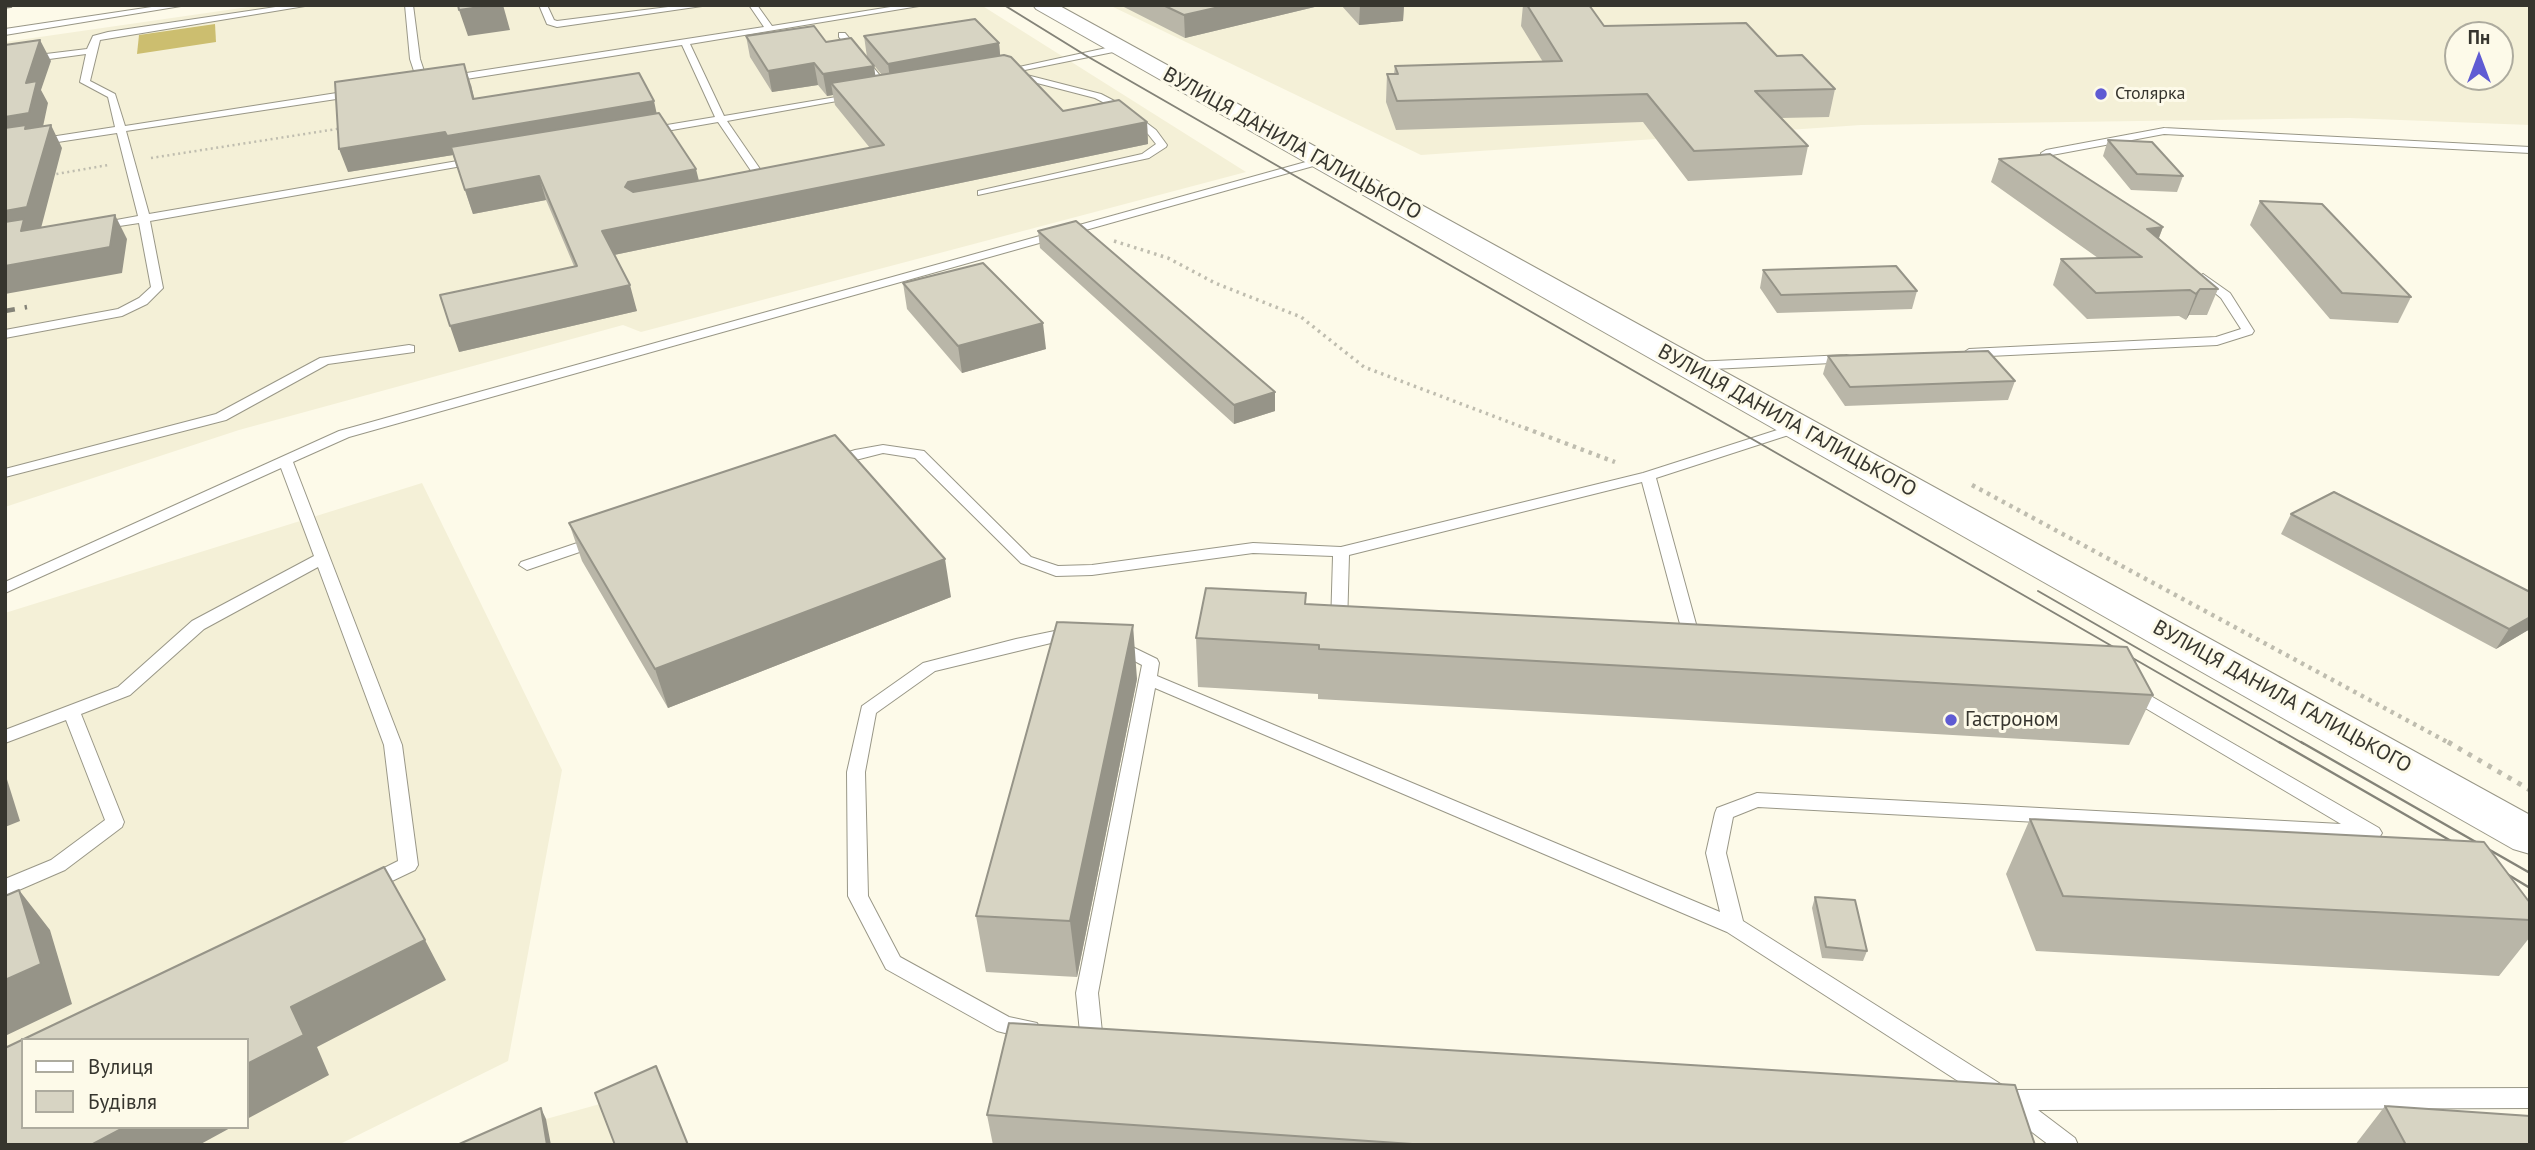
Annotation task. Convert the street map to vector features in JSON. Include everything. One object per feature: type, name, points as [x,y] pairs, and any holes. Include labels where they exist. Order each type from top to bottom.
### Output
[{"type":"street","name":"ВУЛИЦЯ ДАНИЛА ГАЛИЦЬКОГО","points":[[1044,5],[2530,837]]},
{"type":"lane","points":[[5,32],[183,5]]},
{"type":"lane","points":[[5,334],[122,312],[143,301],[157,288],[144,218],[112,96],[85,82],[96,38],[307,5]]},
{"type":"lane","points":[[409,5],[415,59],[423,83]]},
{"type":"lane","points":[[543,5],[550,22],[557,24],[705,5]]},
{"type":"lane","points":[[753,5],[770,29]]},
{"type":"lane","points":[[410,85],[920,5]]},
{"type":"lane","points":[[842,35],[888,91]]},
{"type":"lane","points":[[685,42],[721,119],[766,185]]},
{"type":"lane","points":[[991,74],[1120,48]]},
{"type":"lane","points":[[5,62],[91,51]]},
{"type":"lane","points":[[982,193],[1144,156],[1162,145],[1152,132],[1121,108],[1098,96],[1004,72]]},
{"type":"lane","points":[[876,93],[901,89]]},
{"type":"lane","points":[[5,147],[370,91]]},
{"type":"lane","points":[[638,133],[863,95]]},
{"type":"lane","points":[[2067,173],[2047,158],[2046,153],[2164,131],[2530,150]]},
{"type":"lane","points":[[93,228],[487,159]]},
{"type":"lane","points":[[5,588],[344,434],[1320,160]]},
{"type":"lane","points":[[753,188],[779,183]]},
{"type":"lane","points":[[1953,354],[2217,341],[2248,331],[2226,296],[2194,271]]},
{"type":"lane","points":[[5,473],[221,417],[325,361],[409,349]]},
{"type":"lane","points":[[1691,366],[1856,359]]},
{"type":"lane","points":[[822,466],[860,453],[883,449],[919,454],[1027,560],[1056,571],[1092,570],[1253,548],[1342,552],[1648,476],[1759,443],[1799,427]]},
{"type":"lane","points":[[285,460],[393,745],[408,865],[346,895]]},
{"type":"lane","points":[[1648,476],[1692,639],[1719,640]]},
{"type":"lane","points":[[527,565],[604,539]]},
{"type":"lane","points":[[1339,626],[1342,552]]},
{"type":"lane","points":[[5,737],[124,691],[198,625],[322,558]]},
{"type":"lane","points":[[1042,1032],[1005,1025],[893,963],[858,896],[856,772],[868,710],[929,667],[1016,644],[1096,632],[1151,663],[1087,993],[1092,1042]]},
{"type":"lane","points":[[1149,679],[1734,926],[2007,1100],[2067,1145]]},
{"type":"lane","points":[[1734,926],[1716,853],[1724,813],[1757,800],[2378,837],[2110,679]]},
{"type":"lane","points":[[5,888],[58,865],[115,821],[71,711]]},
{"type":"lane","points":[[1067,1037],[1120,1044]]},
{"type":"lane","points":[[1965,1097],[2007,1100],[2530,1098]]},
{"type":"path","points":[[46,176],[351,126]]},
{"type":"path","points":[[1076,230],[1168,258],[1215,283],[1301,317],[1364,366],[1648,476]]},
{"type":"path","points":[[1969,484],[2417,724],[2530,790]]},
{"type":"shaded area","points":[[262,5],[981,5],[1246,172],[641,332],[623,325],[239,430],[5,507],[5,42]]},
{"type":"shaded area","points":[[1109,5],[2530,5],[2530,125],[2349,118],[1861,125],[1421,155]]},
{"type":"shaded area","points":[[215,24],[216,42],[137,54],[139,35]]},
{"type":"shaded area","points":[[422,483],[562,770],[508,1061],[338,1145],[5,1145],[5,613]]},
{"type":"shaded area","points":[[660,1076],[688,1145],[488,1145],[546,1119],[600,1104]]},
{"type":"building","points":[[458,5],[494,5],[459,10]]},
{"type":"building","points":[[1163,5],[1228,5],[1184,15]]},
{"type":"building","points":[[1527,5],[1589,5],[1604,26],[1746,23],[1777,56],[1802,55],[1835,89],[1755,91],[1808,146],[1694,151],[1647,94],[1397,101],[1387,74],[1398,74],[1395,66],[1562,61]]},
{"type":"building","points":[[975,19],[999,43],[888,64],[864,36]]},
{"type":"building","points":[[814,26],[826,42],[851,38],[874,66],[823,74],[814,63],[768,71],[746,36]]},
{"type":"building","points":[[40,40],[26,83],[37,81],[29,113],[5,117],[5,45]]},
{"type":"building","points":[[1004,55],[1011,57],[1063,111],[1119,100],[1147,122],[602,231],[630,285],[450,326],[440,295],[577,266],[539,176],[465,190],[451,147],[659,113],[696,169],[628,182],[625,187],[633,192],[884,145],[831,83]]},
{"type":"building","points":[[464,64],[473,99],[639,73],[654,101],[447,136],[445,132],[339,149],[335,82]]},
{"type":"building","points":[[26,125],[25,129],[51,125],[27,207],[5,211],[5,128]]},
{"type":"building","points":[[2108,140],[2152,142],[2183,176],[2137,174]]},
{"type":"building","points":[[2050,154],[2163,227],[2147,229],[2218,289],[2200,289],[2196,294],[2190,290],[2096,293],[2061,259],[2142,257],[1999,159]]},
{"type":"building","points":[[2260,201],[2322,204],[2411,297],[2342,293]]},
{"type":"building","points":[[115,215],[110,247],[5,266],[5,222],[24,219],[21,231]]},
{"type":"building","points":[[1076,221],[1275,392],[1234,405],[1038,231]]},
{"type":"building","points":[[983,263],[1043,323],[958,346],[903,283]]},
{"type":"building","points":[[1896,266],[1917,291],[1781,295],[1763,270]]},
{"type":"building","points":[[1988,351],[2015,381],[1850,387],[1828,356]]},
{"type":"building","points":[[835,435],[945,559],[655,669],[569,523]]},
{"type":"building","points":[[2334,492],[2530,592],[2530,617],[2509,629],[2291,514]]},
{"type":"building","points":[[1206,588],[1306,593],[1305,604],[2127,647],[2153,695],[1319,649],[1319,645],[1196,638]]},
{"type":"building","points":[[1057,622],[1133,625],[1070,921],[976,916]]},
{"type":"building","points":[[2030,819],[2484,842],[2530,903],[2530,920],[2063,896]]},
{"type":"building","points":[[384,867],[425,940],[291,1007],[304,1035],[248,1063],[248,1038],[26,1038]]},
{"type":"building","points":[[19,890],[41,964],[5,980],[5,896]]},
{"type":"building","points":[[1815,897],[1855,900],[1867,951],[1826,947]]},
{"type":"building","points":[[1009,1023],[2015,1085],[2035,1145],[1427,1145],[987,1115]]},
{"type":"building","points":[[21,1040],[21,1129],[121,1129],[91,1145],[5,1145],[5,1048]]},
{"type":"building","points":[[656,1066],[688,1145],[615,1145],[595,1093]]},
{"type":"building","points":[[2385,1106],[2530,1116],[2530,1145],[2406,1145]]},
{"type":"building","points":[[541,1108],[547,1145],[457,1145]]},
{"type":"tram line","points":[[1004,5],[1085,55],[2282,744]]},
{"type":"tram line","points":[[2038,591],[2304,744]]},
{"type":"tram line","points":[[2279,742],[2465,849]]},
{"type":"tram line","points":[[2301,742],[2530,873]]},
{"type":"tram line","points":[[2492,865],[2530,888]]},
{"type":"railway","points":[[5,7],[20,5]]},
{"type":"railway","points":[[5,311],[27,307]]},
{"type":"place","name":"Столярка","points":[[2101,94]]},
{"type":"place","name":"Гастроном","points":[[1951,720]]}]
